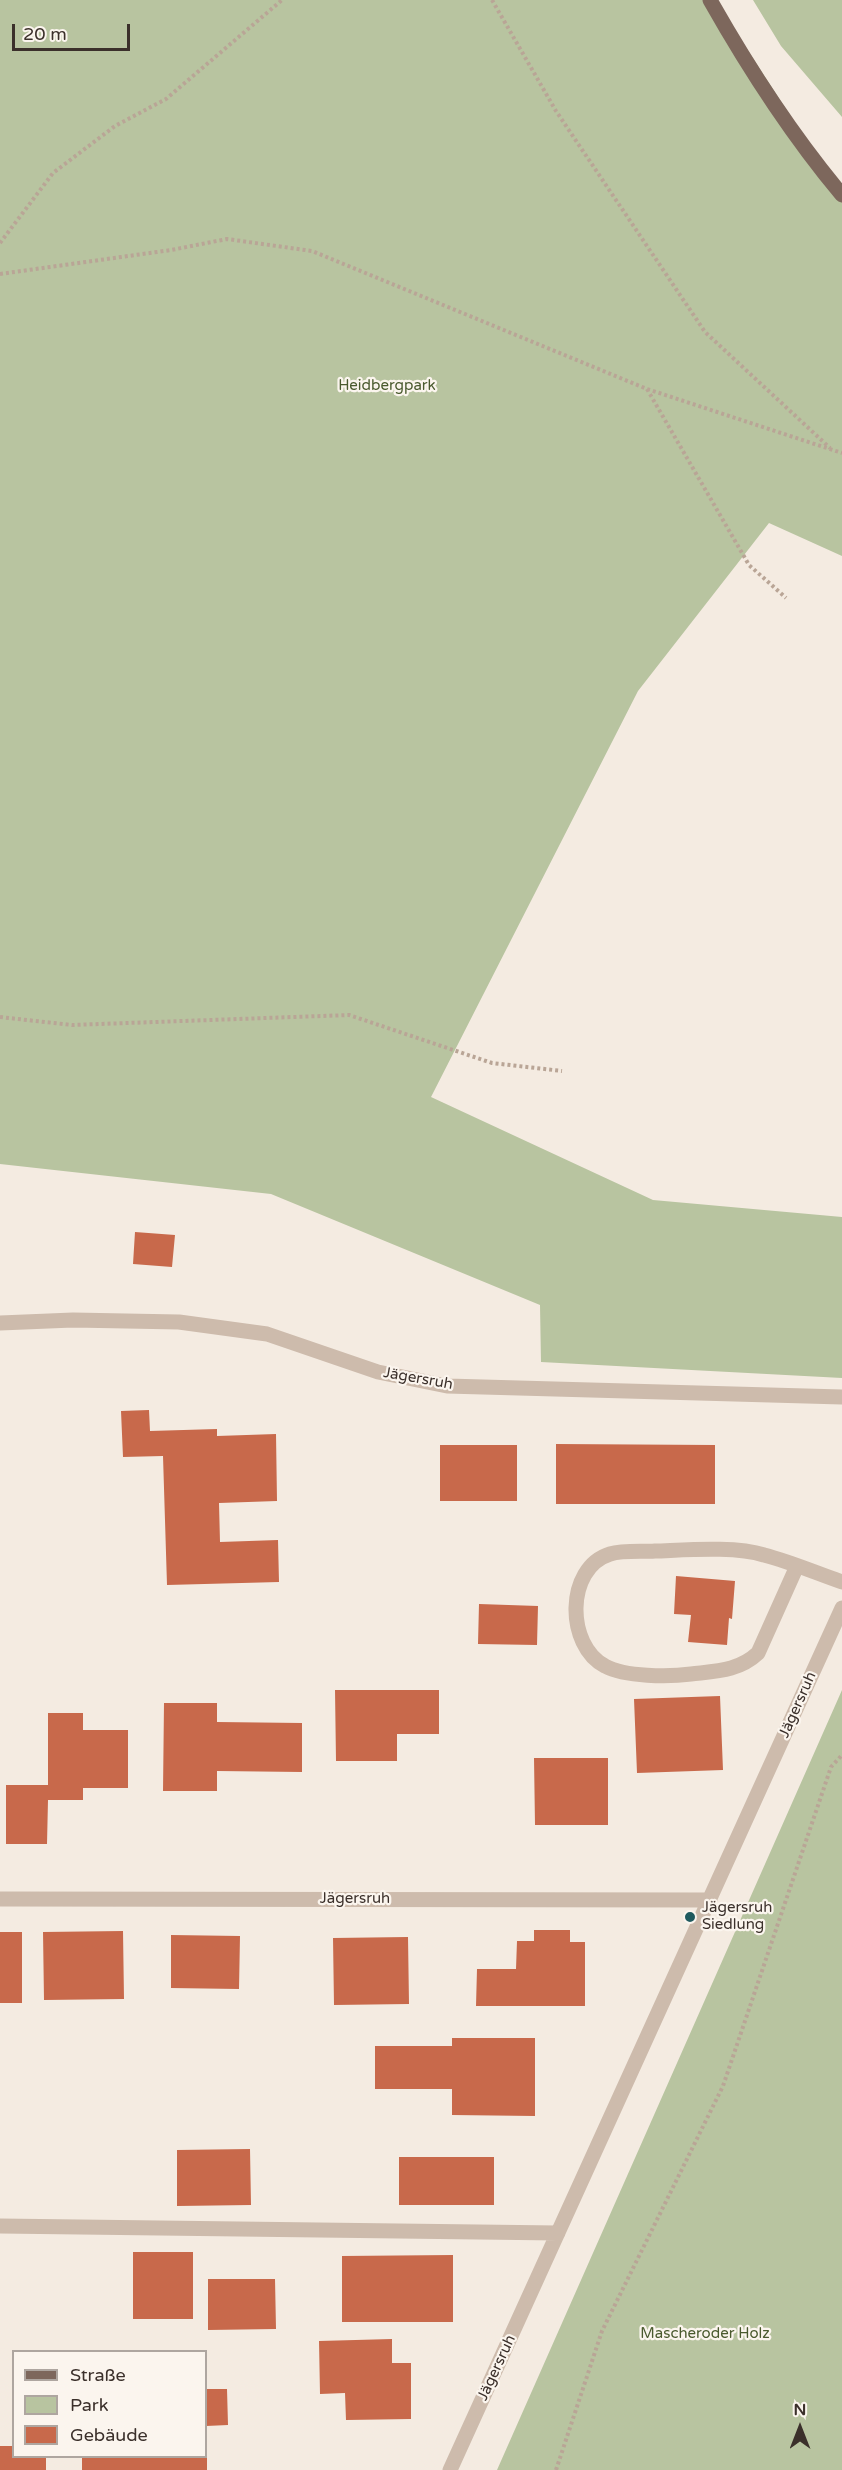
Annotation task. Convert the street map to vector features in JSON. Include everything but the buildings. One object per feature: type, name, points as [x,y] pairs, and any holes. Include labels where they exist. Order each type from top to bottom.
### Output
[{"type":"main road","points":[[710,0],[752,74],[808,154],[842,195]]},
{"type":"street","name":"Jägersruh","points":[[0,1323],[73,1320],[179,1322],[267,1334],[378,1372],[447,1386],[842,1397]]},
{"type":"street","points":[[797,1566],[758,1653],[747,1663],[727,1670],[676,1676],[620,1671],[603,1666],[585,1647],[576,1617],[578,1589],[589,1566],[610,1554],[694,1549],[762,1554],[797,1566],[842,1582]]},
{"type":"street","name":"Jägersruh","points":[[450,2470],[842,1608]]},
{"type":"street","name":"Jägersruh","points":[[0,1899],[710,1900]]},
{"type":"street","points":[[0,2226],[558,2233]]},
{"type":"path","points":[[0,243],[53,173],[115,126],[166,99],[282,0]]},
{"type":"path","points":[[492,0],[556,111],[705,332],[833,450]]},
{"type":"path","points":[[0,274],[171,250],[227,239],[312,252],[647,389],[842,453]]},
{"type":"path","points":[[647,389],[749,565],[786,598]]},
{"type":"path","points":[[0,1017],[72,1025],[349,1016],[492,1063],[562,1071]]},
{"type":"path","points":[[556,2470],[602,2331],[723,2086],[831,1767],[842,1755]]},
{"type":"green space","name":"Heidbergpark","points":[[0,0],[715,0],[842,195],[842,556],[769,523],[638,691],[431,1097],[653,1200],[842,1217],[842,1378],[541,1362],[540,1305],[271,1194],[0,1164]]},
{"type":"green space","points":[[753,0],[842,0],[842,117],[781,46]]},
{"type":"green space","name":"Mascheroder Holz","points":[[842,1690],[842,2470],[497,2470]]},
{"type":"place","name":"Jägersruh Siedlung","points":[[690,1917]]}]
